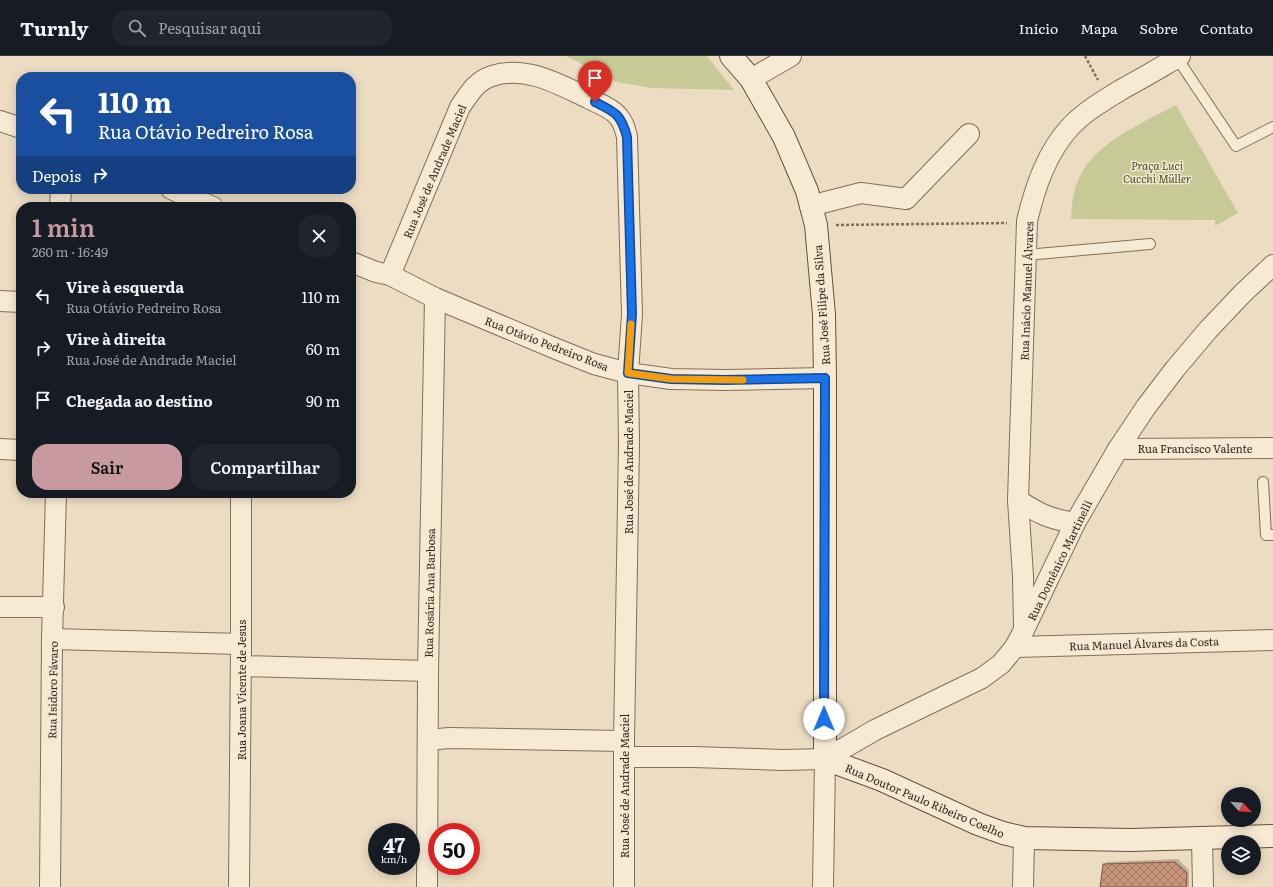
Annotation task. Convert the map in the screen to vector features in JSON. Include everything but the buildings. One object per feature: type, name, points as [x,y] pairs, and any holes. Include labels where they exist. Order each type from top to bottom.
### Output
[{"type":"main road","name":"Rua José Filipe da Silva","points":[[731,56],[751,79],[784,137],[806,191],[813,216],[824,315],[825,759]]},
{"type":"main road","name":"Rua Doutor Paulo Ribeiro Coelho","points":[[825,759],[882,780],[978,824],[1003,833],[1024,838],[1130,840],[1273,836]]},
{"type":"street","points":[[751,79],[791,56]]},
{"type":"street","name":"Rua Inácio Manuel Álvares","points":[[1019,639],[1023,576],[1018,500],[1027,221],[1032,200],[1041,174],[1055,147],[1071,126],[1108,98],[1178,57]]},
{"type":"street","name":"Rua José de Andrade Maciel","points":[[390,275],[460,107],[474,86],[491,76],[510,72],[530,74],[547,79],[607,108],[617,114],[624,123],[627,137],[632,314],[628,373],[629,444],[624,749],[624,887]]},
{"type":"street","points":[[0,121],[16,126]]},
{"type":"street","points":[[813,216],[861,193],[906,199],[969,134]]},
{"type":"street","points":[[183,194],[201,202]]},
{"type":"street","name":"Rua Otávio Pedreiro Rosa","points":[[356,264],[376,272],[390,275],[435,298],[561,351],[594,364],[628,373],[671,379],[725,380],[825,378]]},
{"type":"street","name":"Rua Domênico Martinelli","points":[[825,759],[875,730],[982,678],[1001,664],[1019,639],[1075,523],[1118,449],[1146,407],[1175,368],[1243,292],[1273,265]]},
{"type":"street","name":"Rua Rosária Ana Barbosa","points":[[427,887],[428,671],[435,298]]},
{"type":"street","points":[[0,301],[16,302]]},
{"type":"street","name":"Rua Francisco Valente","points":[[1118,449],[1273,448]]},
{"type":"street","points":[[0,449],[16,450]]},
{"type":"street","name":"Rua Isidoro Fávaro","points":[[50,887],[52,639],[56,498]]},
{"type":"street","name":"Rua Joana Vicente de Jesus","points":[[239,887],[242,644],[241,498]]},
{"type":"street","points":[[1018,500],[1047,517],[1075,523]]},
{"type":"street","points":[[0,607],[54,607]]},
{"type":"street","points":[[52,639],[242,644]]},
{"type":"street","name":"Rua Manuel Álvares da Costa","points":[[1019,639],[1273,640]]},
{"type":"street","points":[[241,666],[428,671]]},
{"type":"street","name":"Rua Doutor Paulo Ribeiro Coelho","points":[[428,740],[449,738],[624,749],[693,757],[783,760],[825,759]]},
{"type":"street","name":"Rua José Filipe da Silva","points":[[823,887],[825,759]]},
{"type":"street","points":[[1023,887],[1024,838]]},
{"type":"street","points":[[1202,839],[1203,887]]},
{"type":"lane","points":[[1178,57],[1236,146],[1273,127]]},
{"type":"lane","points":[[1026,255],[1150,244]]},
{"type":"lane","points":[[1263,482],[1266,535],[1273,535]]},
{"type":"path","points":[[1085,56],[1108,98]]},
{"type":"path","points":[[813,216],[1003,223],[1027,221]]},
{"type":"green space","points":[[566,56],[707,56],[734,90],[652,88],[617,82]]},
{"type":"green space","name":"Praça Luci Cucchi Müller","points":[[1176,105],[1238,213],[1215,226],[1215,220],[1071,219],[1076,186],[1083,171],[1092,158],[1104,147],[1132,128]]},
{"type":"slow traffic","points":[[631,324],[628,373],[653,378],[743,380]]},
{"type":"route","points":[[595,102],[617,114],[624,123],[627,137],[632,314],[628,373],[653,378],[671,379],[801,380],[825,378],[824,719]]}]
